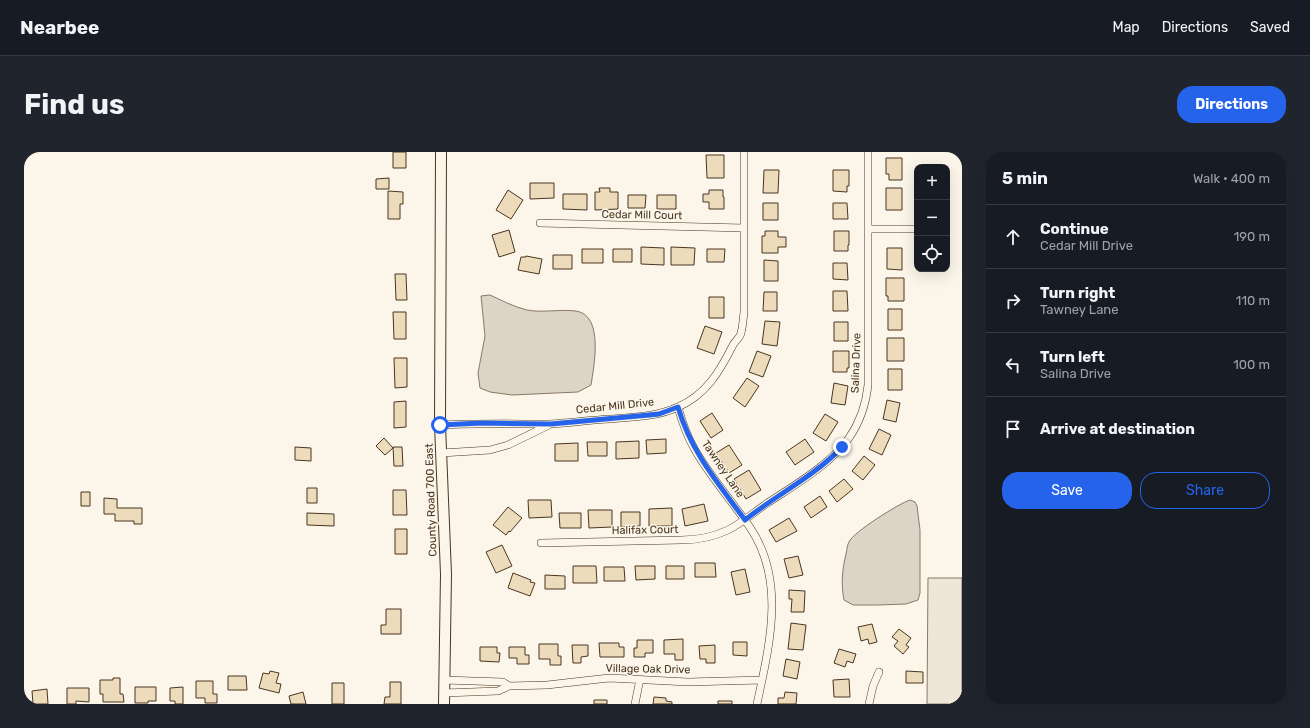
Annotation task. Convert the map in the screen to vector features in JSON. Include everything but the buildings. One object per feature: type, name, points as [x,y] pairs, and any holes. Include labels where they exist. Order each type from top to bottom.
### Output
[{"type":"main road","name":"County Road 700 East","points":[[441,152],[440,425],[446,574],[444,704]]},
{"type":"street","name":"Cedar Mill Drive","points":[[440,425],[482,423],[551,424],[649,415],[678,407],[695,397],[711,382],[724,364],[734,344],[741,335],[744,312],[744,152]]},
{"type":"street","name":"Salina Drive","points":[[745,520],[836,454],[848,439],[860,418],[865,404],[868,385],[868,152]]},
{"type":"street","name":"Cedar Mill Court","points":[[540,223],[744,228]]},
{"type":"street","points":[[868,229],[914,229]]},
{"type":"street","name":"Tawney Lane","points":[[678,407],[685,429],[694,449],[751,529],[762,548],[767,564],[771,581],[772,628],[757,704]]},
{"type":"street","points":[[441,453],[490,450],[508,445],[551,424]]},
{"type":"street","name":"Halifax Court","points":[[542,543],[700,539],[719,534],[745,520]]},
{"type":"street","points":[[869,704],[873,686],[879,672]]},
{"type":"street","name":"Village Oak Drive","points":[[444,693],[498,692],[509,686],[547,685],[609,678],[688,682],[762,680]]},
{"type":"street","points":[[635,704],[640,679]]},
{"type":"street","name":"Village Oak Drive","points":[[444,680],[503,682],[509,686]]},
{"type":"shaded area","points":[[490,295],[527,310],[576,311],[585,315],[591,322],[595,342],[594,366],[591,385],[578,392],[512,395],[490,392],[480,388],[478,373],[485,336],[481,296]]},
{"type":"shaded area","points":[[910,500],[915,502],[917,506],[920,530],[920,593],[918,600],[906,604],[853,605],[844,600],[842,588],[843,571],[847,546],[852,537],[887,512]]},
{"type":"shaded area","points":[[928,578],[962,578],[962,704],[927,704]]},
{"type":"route","points":[[440,425],[482,423],[551,424],[659,414],[678,407],[682,422],[694,449],[745,520],[829,460],[842,447]]}]
